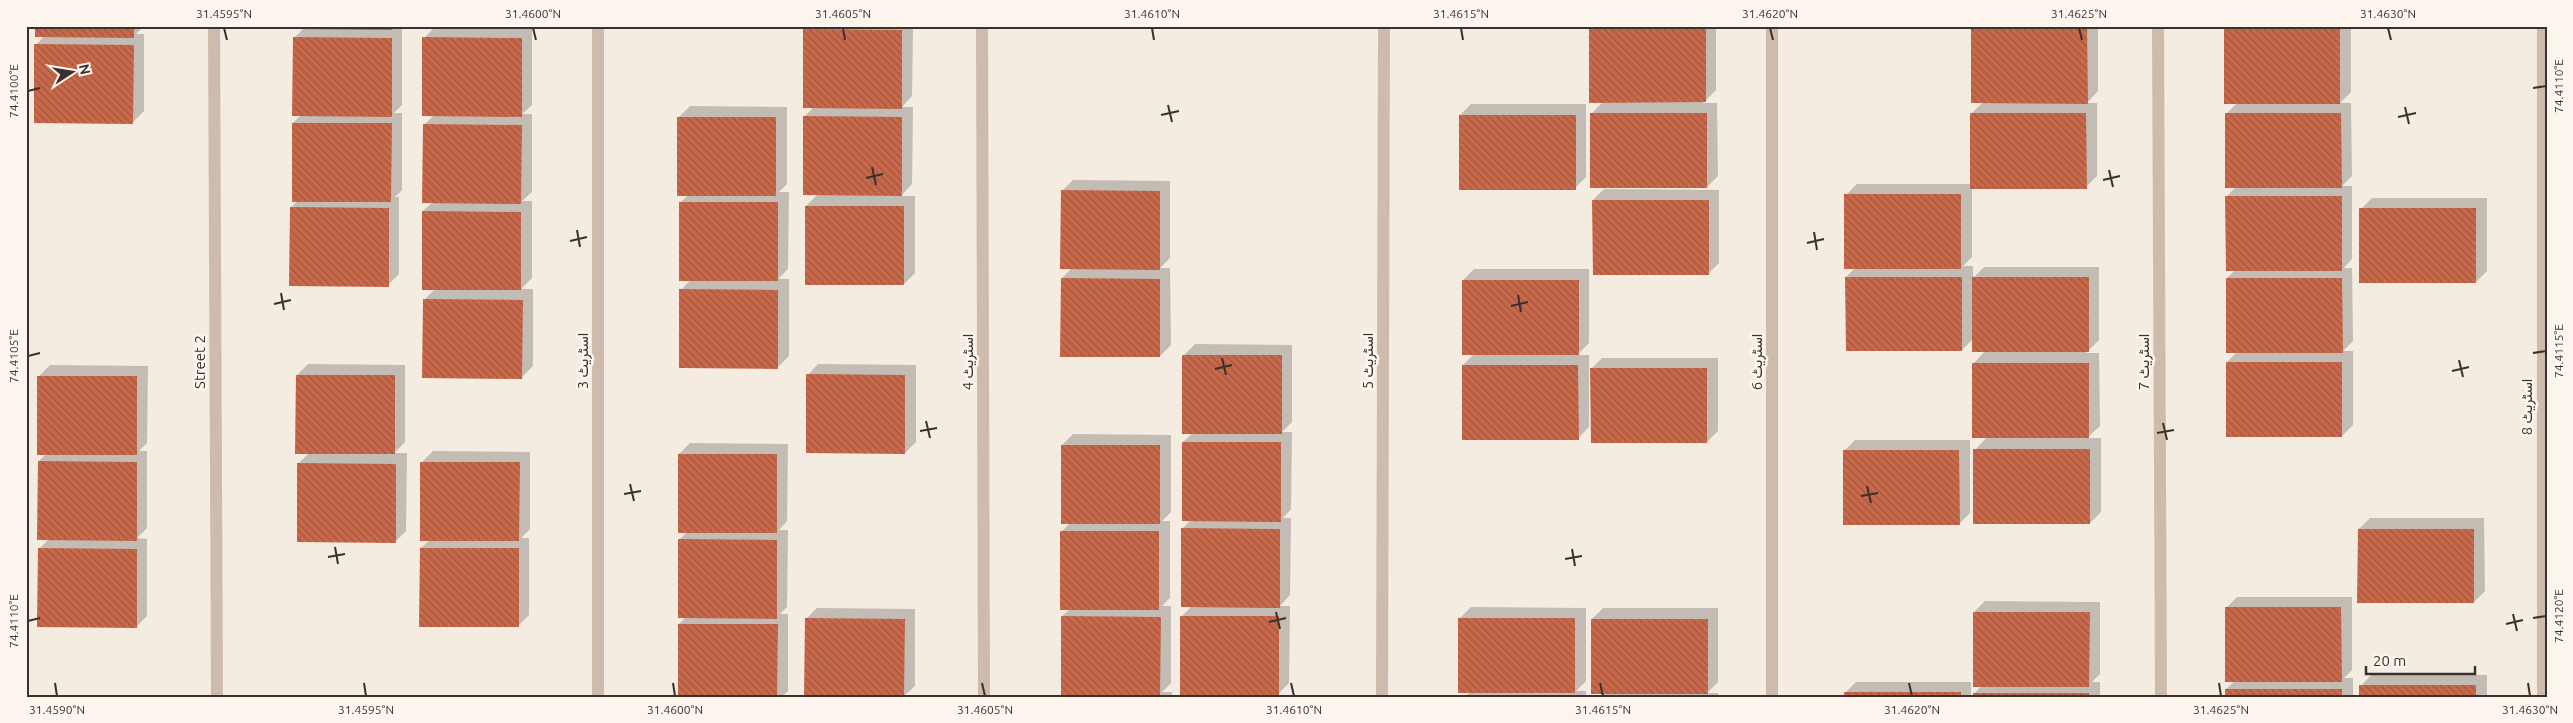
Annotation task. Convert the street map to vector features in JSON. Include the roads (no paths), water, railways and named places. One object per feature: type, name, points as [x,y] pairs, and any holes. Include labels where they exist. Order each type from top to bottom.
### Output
[{"type":"street","name":"Street 2","points":[[214,26],[217,697]]},
{"type":"street","name":"اسٹریٹ 3","points":[[598,26],[598,697]]},
{"type":"street","name":"اسٹریٹ 4","points":[[982,26],[984,697]]},
{"type":"street","name":"اسٹریٹ 5","points":[[1382,697],[1384,26]]},
{"type":"street","name":"اسٹریٹ 6","points":[[1772,26],[1772,697]]},
{"type":"street","name":"اسٹریٹ 7","points":[[2158,26],[2161,697]]},
{"type":"street","name":"اسٹریٹ 8","points":[[2543,26],[2543,697]]}]
